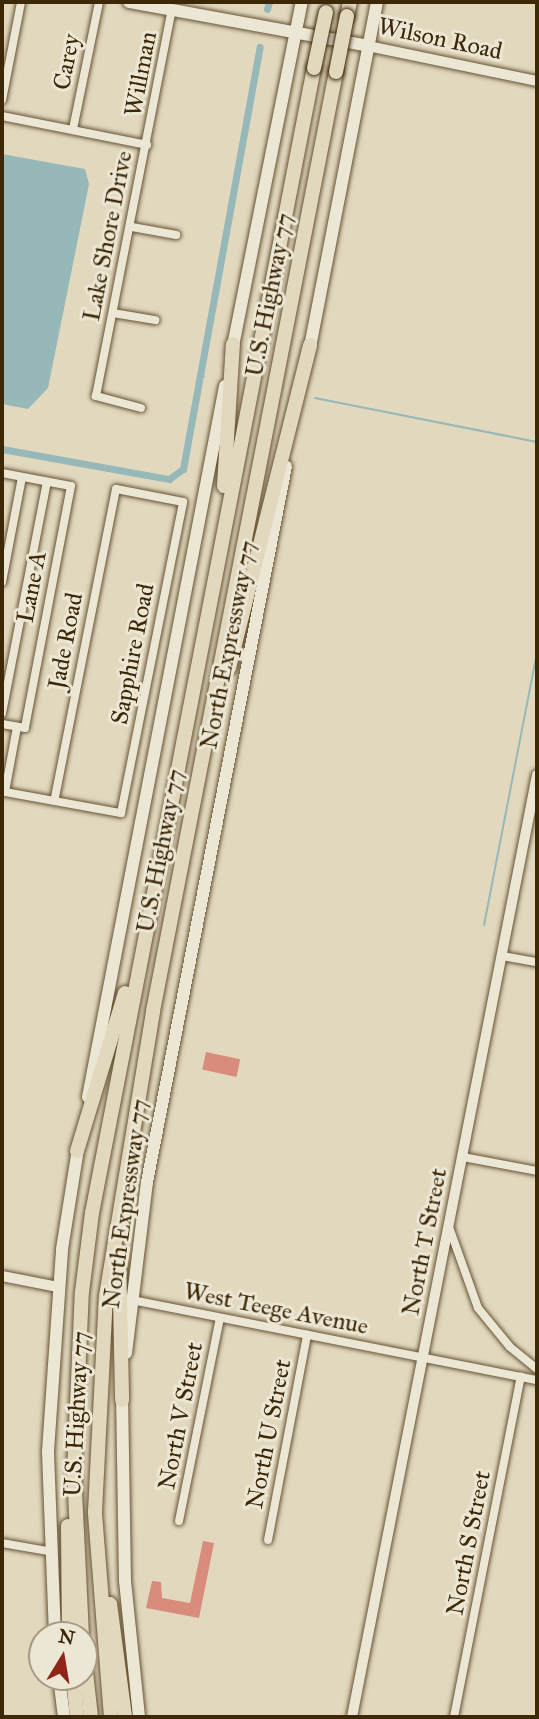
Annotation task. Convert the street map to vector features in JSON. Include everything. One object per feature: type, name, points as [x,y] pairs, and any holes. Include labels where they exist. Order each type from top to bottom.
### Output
[{"type":"highway","name":"U.S. Highway 77","points":[[81,1621],[74,1472],[81,1304],[92,1213],[327,7]]},
{"type":"highway","name":"U.S. Highway 77","points":[[111,1717],[97,1563],[97,1484],[106,1296],[120,1198],[348,9]]},
{"type":"highway","points":[[206,620],[225,484],[233,344]]},
{"type":"highway","points":[[198,785],[310,345]]},
{"type":"highway","points":[[78,1151],[160,856]]},
{"type":"highway","points":[[120,1198],[122,1400]]},
{"type":"highway","points":[[69,1621],[66,1550],[74,1472]]},
{"type":"highway","points":[[97,1484],[125,1717]]},
{"type":"highway","points":[[74,1691],[77,1717]]},
{"type":"highway","points":[[88,1691],[91,1717]]},
{"type":"main road","name":"Wilson Road","points":[[129,2],[296,35],[368,46]]},
{"type":"main road","points":[[54,1621],[48,1550],[48,1451],[58,1287],[78,1151],[233,344],[302,2]]},
{"type":"main road","name":"North Expressway 77","points":[[139,1717],[125,1581],[122,1400],[151,1160],[377,2]]},
{"type":"main road","points":[[61,1691],[64,1717]]},
{"type":"street","points":[[2,100],[21,2]]},
{"type":"street","name":"Carey","points":[[74,129],[99,2]]},
{"type":"street","name":"Willman","points":[[147,145],[173,10]]},
{"type":"street","name":"Wilson Road","points":[[368,46],[537,81]]},
{"type":"street","name":"Lake Shore Drive","points":[[2,116],[147,145],[96,396],[141,408]]},
{"type":"street","points":[[132,227],[176,235]]},
{"type":"street","points":[[113,313],[155,320]]},
{"type":"street","points":[[2,473],[47,482],[2,713]]},
{"type":"street","points":[[2,582],[22,477]]},
{"type":"street","name":"Lane A","points":[[18,727],[25,728],[71,486],[47,482]]},
{"type":"street","name":"Jade Road","points":[[54,801],[116,489],[183,502]]},
{"type":"street","name":"Sapphire Road","points":[[54,801],[121,813],[183,502]]},
{"type":"street","points":[[2,724],[18,727],[5,792],[54,801]]},
{"type":"street","name":"North T Street","points":[[352,1717],[537,775]]},
{"type":"street","points":[[502,956],[537,962]]},
{"type":"street","points":[[463,1157],[537,1171]]},
{"type":"street","points":[[449,1226],[478,1308],[510,1348],[537,1369]]},
{"type":"street","points":[[2,1276],[58,1287]]},
{"type":"street","name":"West Teege Avenue","points":[[132,1300],[537,1380]]},
{"type":"street","name":"North V Street","points":[[180,1521],[220,1318]]},
{"type":"street","name":"North U Street","points":[[268,1540],[307,1335]]},
{"type":"street","name":"North S Street","points":[[454,1717],[521,1377]]},
{"type":"street","points":[[2,1543],[48,1550]]},
{"type":"water","points":[[2,154],[85,169],[89,184],[48,388],[28,409],[2,404]]},
{"type":"building","points":[[206,1052],[240,1059],[236,1077],[202,1070]]},
{"type":"building","points":[[203,1541],[214,1543],[199,1618],[146,1608],[152,1581],[161,1582],[162,1598],[190,1603]]},
{"type":"waterway","points":[[267,9],[269,2]]},
{"type":"waterway","points":[[2,449],[169,479],[183,469],[260,47]]},
{"type":"waterway","points":[[315,398],[537,442]]},
{"type":"waterway","points":[[484,925],[537,652]]},
{"type":"railway","points":[[536,221],[537,210]]}]
